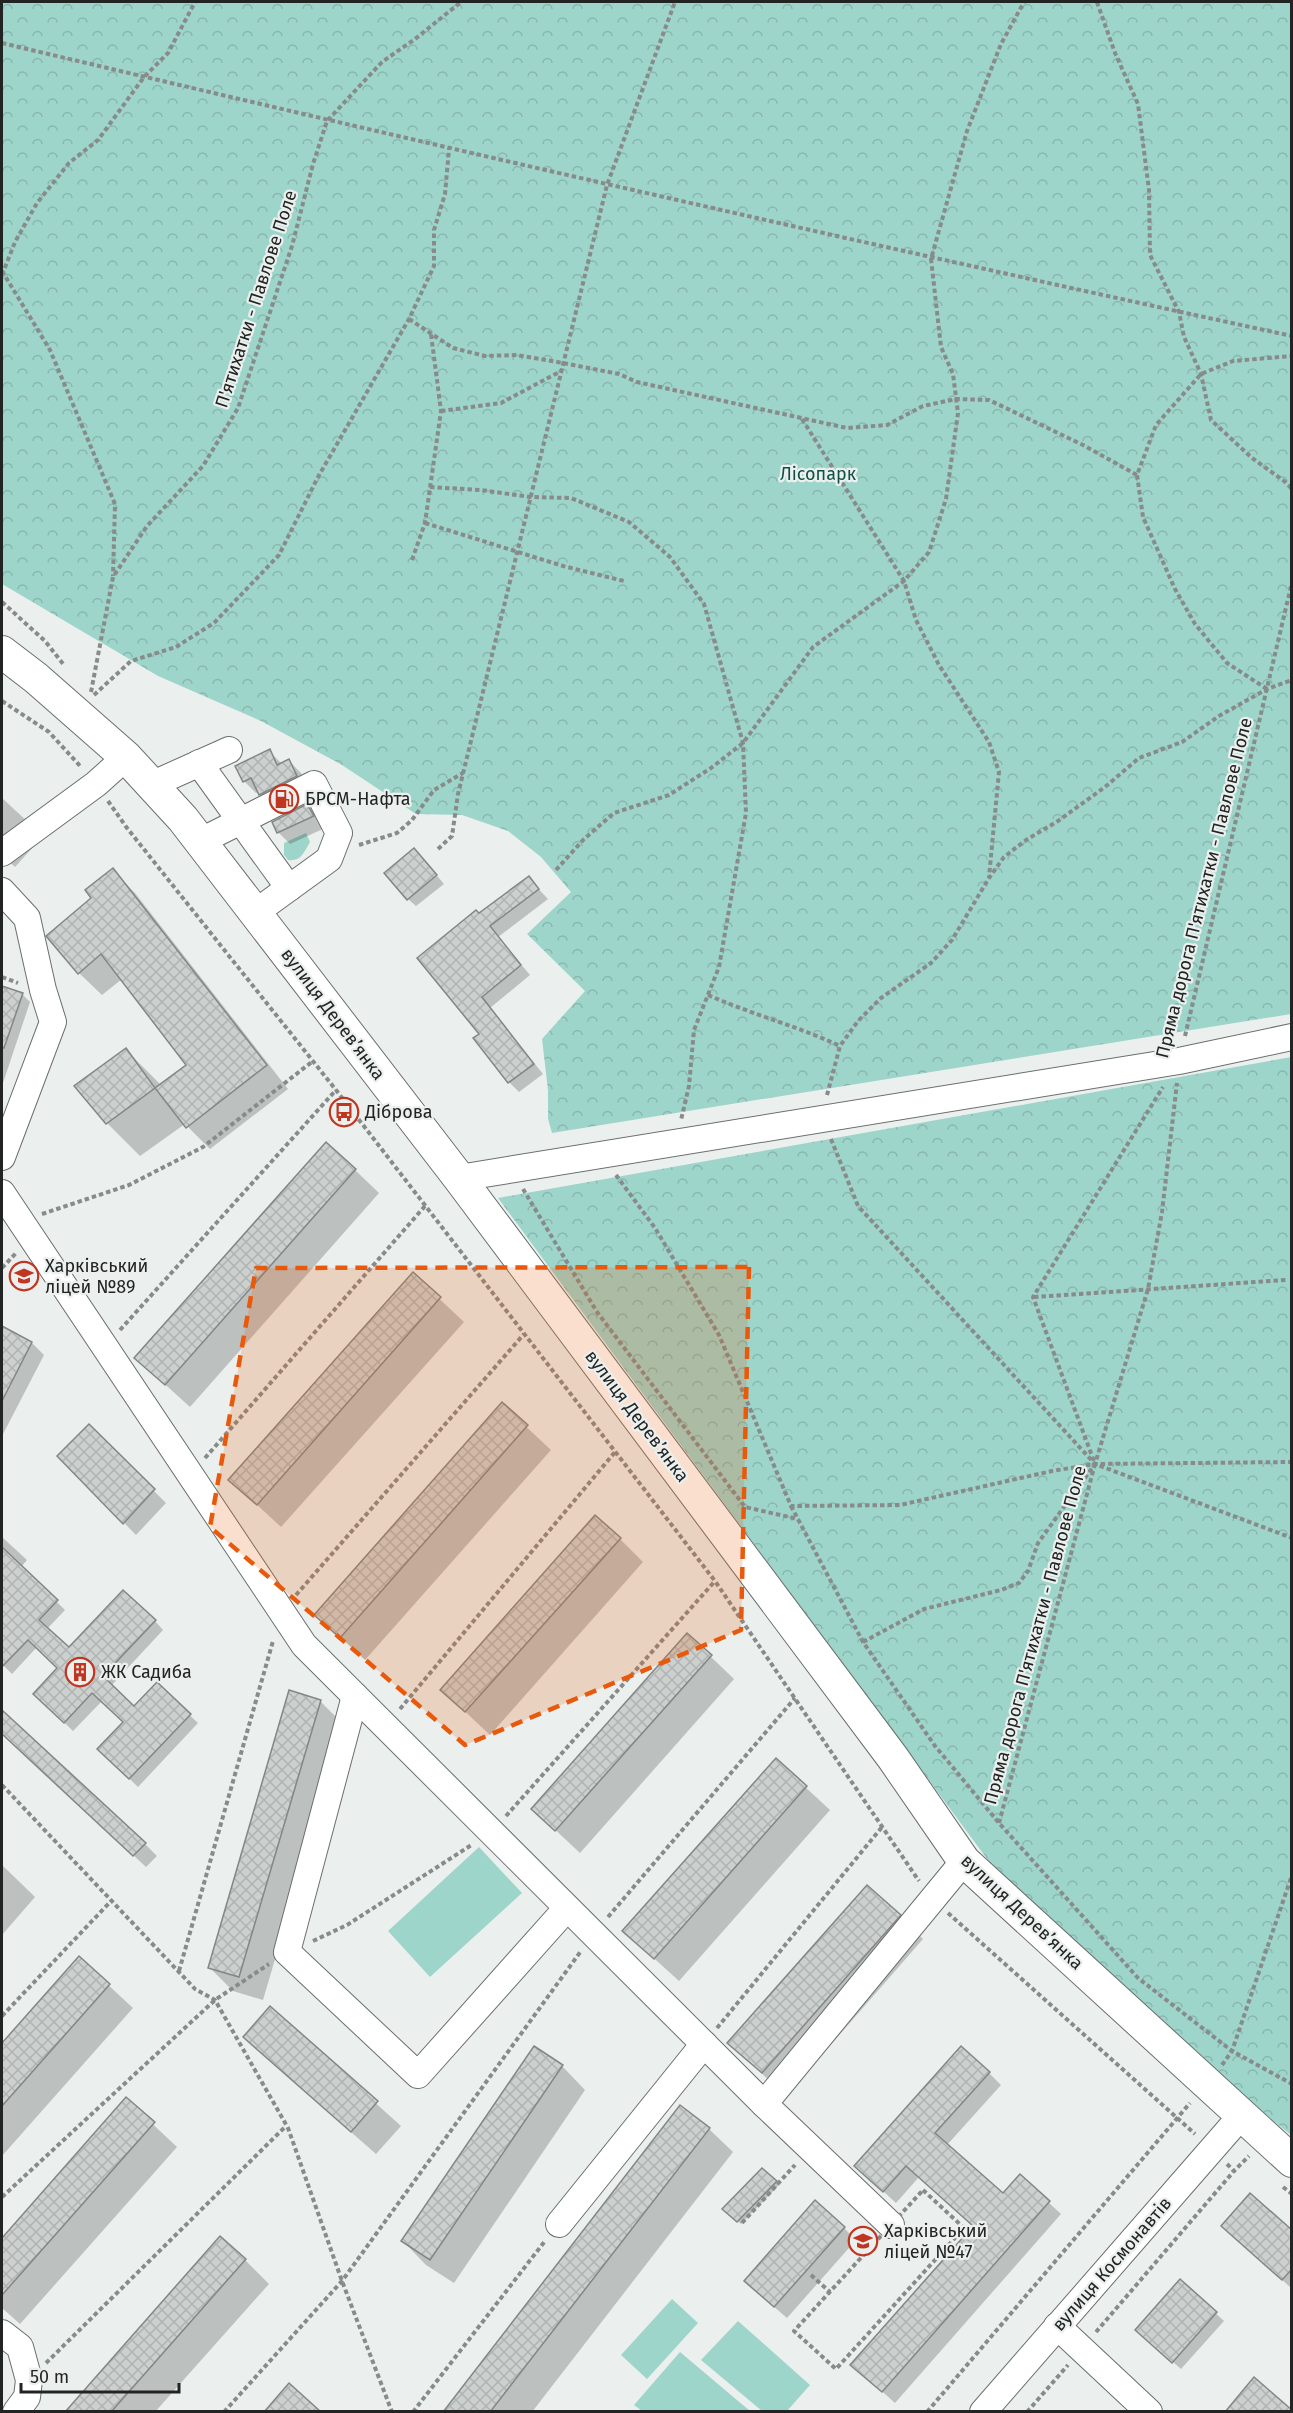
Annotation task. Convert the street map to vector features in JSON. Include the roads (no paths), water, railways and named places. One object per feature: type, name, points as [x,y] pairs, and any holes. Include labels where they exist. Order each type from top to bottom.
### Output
[{"type":"main road","name":"вулиця Дерев’янка","points":[[2,652],[36,678],[126,757],[201,841],[459,1178],[893,1758],[964,1861],[1292,2161]]},
{"type":"street","points":[[151,785],[229,750]]},
{"type":"street","points":[[2,853],[96,784],[126,757]]},
{"type":"street","points":[[199,763],[289,888]]},
{"type":"street","points":[[201,841],[315,784],[339,833],[329,859],[256,912]]},
{"type":"street","points":[[2,891],[27,918],[43,990],[53,1022],[2,1157]]},
{"type":"street","points":[[459,1178],[1179,1061],[1292,1037]]},
{"type":"street","points":[[2,1193],[304,1645],[764,2104],[891,2225]]},
{"type":"street","points":[[356,1696],[286,1952],[418,2075],[567,1908]]},
{"type":"street","points":[[764,2104],[964,1861]]},
{"type":"street","points":[[559,2224],[704,2044]]},
{"type":"street","name":"вулиця Космонавтів","points":[[983,2412],[1241,2116]]},
{"type":"street","points":[[1057,2326],[1149,2412]]},
{"type":"street","points":[[2,2332],[20,2347],[28,2380],[27,2397],[16,2412]]},
{"type":"place","name":"БРСМ-Нафта","points":[[284,799]]},
{"type":"place","name":"Діброва","points":[[344,1112]]},
{"type":"place","name":"Харківський ліцей №89","points":[[24,1276]]},
{"type":"place","name":"ЖК Садиба","points":[[80,1672]]},
{"type":"place","name":"Харківський ліцей №47","points":[[863,2241]]},
{"type":"park label","name":"Лісопарк","points":[[818,474]]}]
